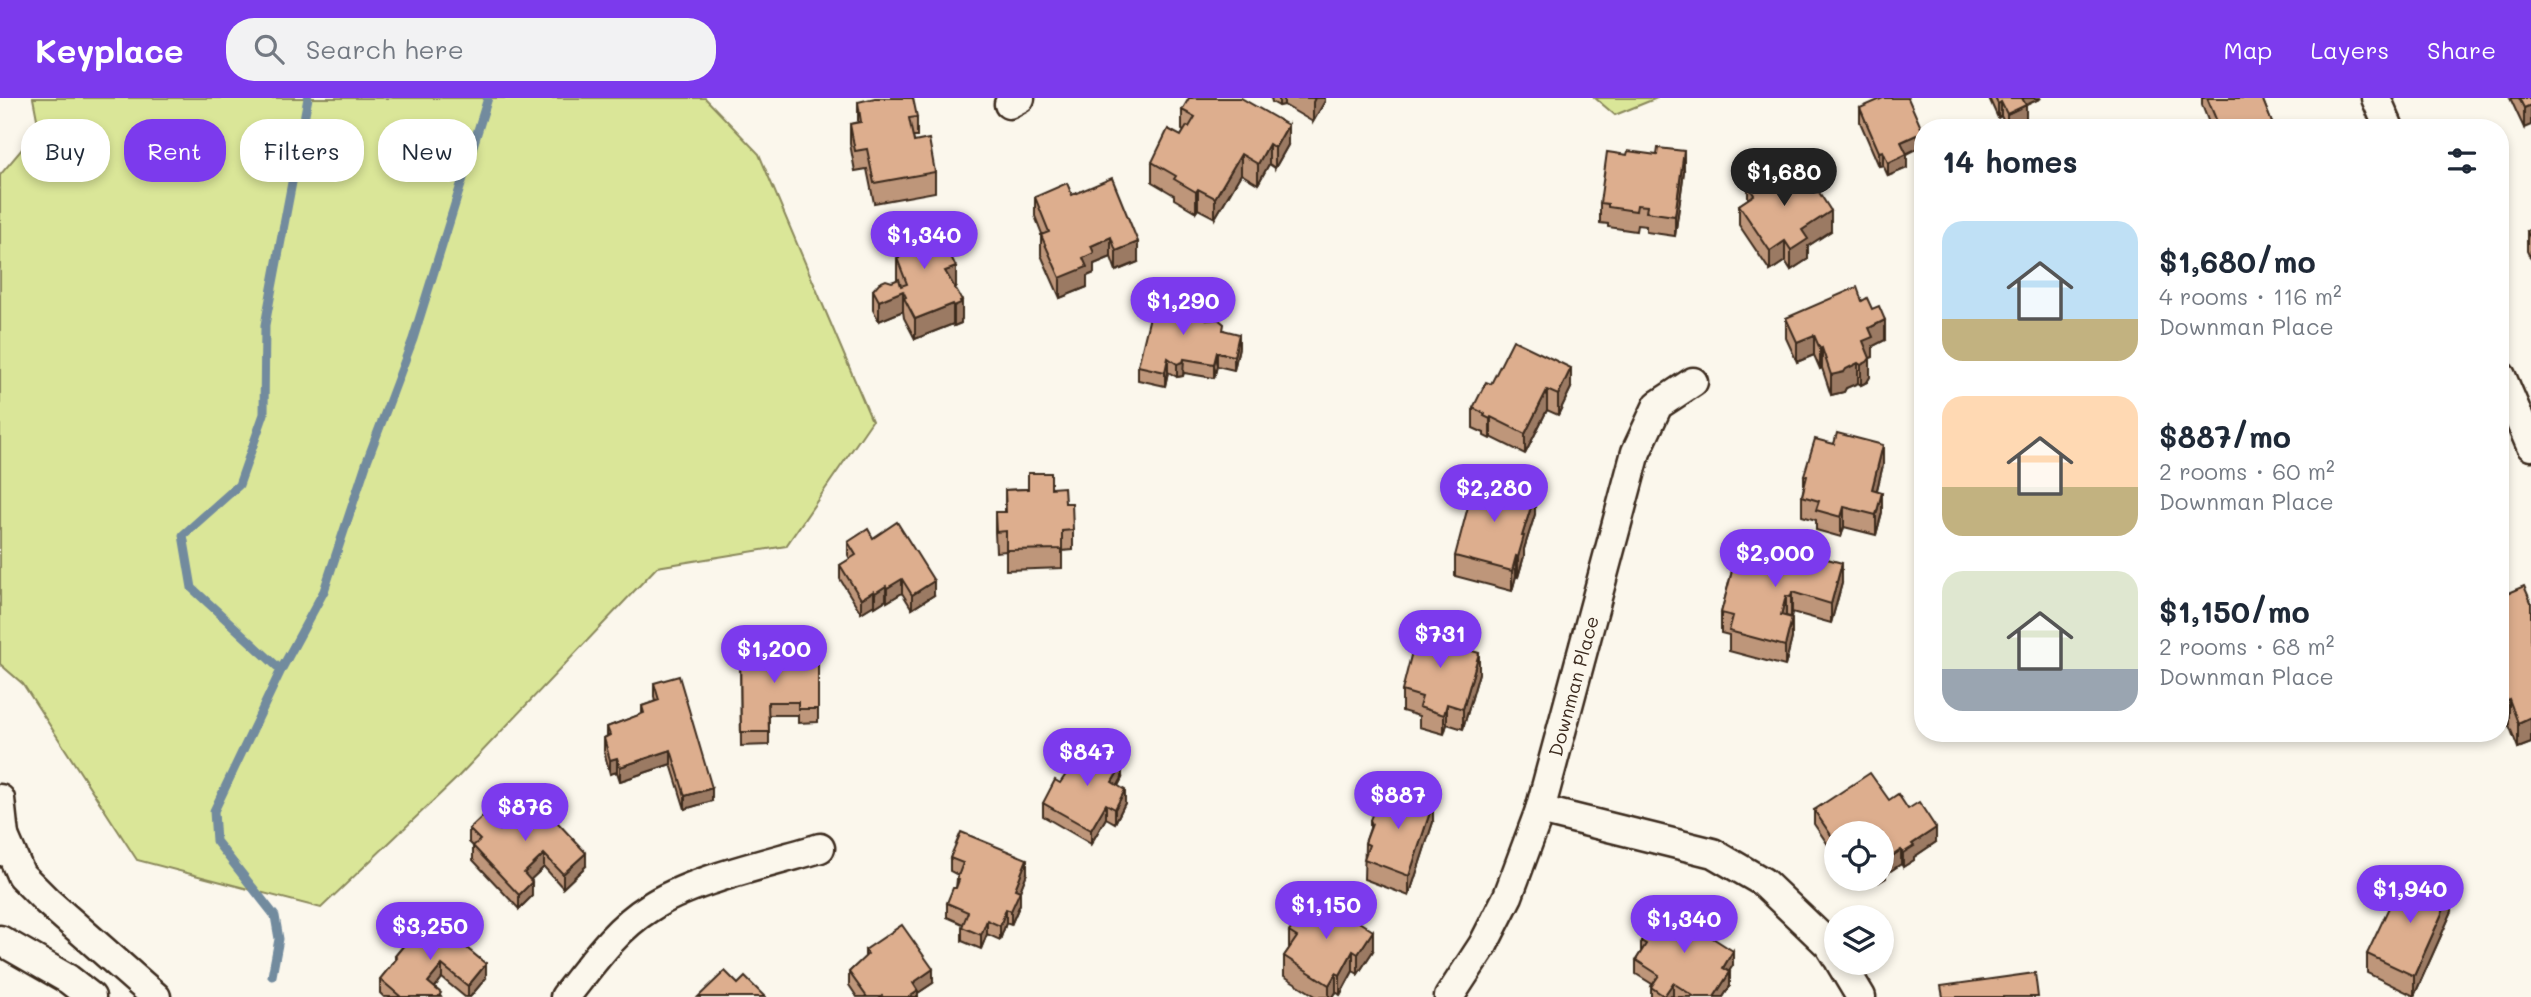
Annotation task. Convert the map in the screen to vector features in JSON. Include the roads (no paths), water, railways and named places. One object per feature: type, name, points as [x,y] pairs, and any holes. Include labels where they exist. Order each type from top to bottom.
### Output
[{"type":"street","points":[[2376,98],[2385,119]]},
{"type":"street","name":"Downman Place","points":[[1449,997],[1483,945],[1508,896],[1540,810],[1636,452],[1658,405],[1693,382]]},
{"type":"street","points":[[2509,388],[2524,411],[2531,446]]},
{"type":"street","points":[[0,799],[2,843],[21,874],[47,901],[156,997]]},
{"type":"street","points":[[1540,810],[1713,853],[1763,882],[1824,940]]},
{"type":"street","points":[[565,997],[619,932],[650,907],[695,886],[820,848]]},
{"type":"street","points":[[0,940],[68,979],[91,997]]},
{"type":"street","points":[[1848,975],[1861,997]]},
{"type":"waterway","points":[[272,976],[279,939],[275,916],[216,841],[214,811],[281,670],[192,588],[183,535],[239,485],[264,414],[265,325],[308,98]]},
{"type":"waterway","points":[[281,670],[324,591],[367,461],[413,339],[488,98]]}]
